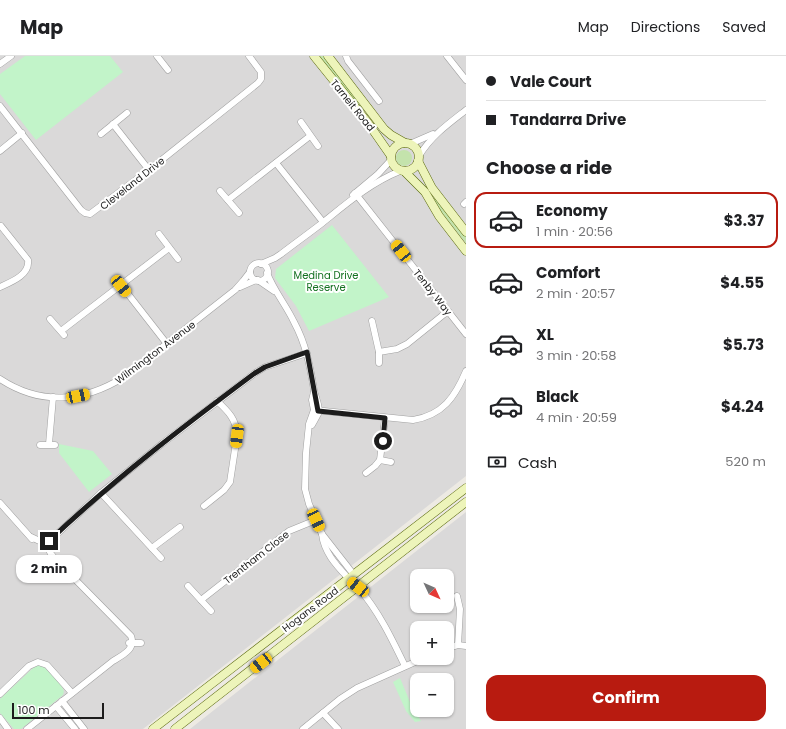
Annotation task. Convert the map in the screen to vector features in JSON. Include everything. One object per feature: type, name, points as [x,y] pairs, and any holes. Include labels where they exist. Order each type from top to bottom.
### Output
[{"type":"street","points":[[0,64],[11,56]]},
{"type":"street","points":[[157,56],[168,70]]},
{"type":"street","name":"Cleveland Drive","points":[[0,106],[81,210],[90,214],[149,170],[262,79],[261,72],[248,56]]},
{"type":"street","name":"Tarneit Road","points":[[314,56],[368,122],[391,158]]},
{"type":"street","name":"Tarneit Road","points":[[328,56],[384,129],[391,135],[408,144]]},
{"type":"street","points":[[346,56],[348,61],[379,101]]},
{"type":"street","points":[[447,56],[466,80]]},
{"type":"street","points":[[375,180],[413,169],[429,141],[440,130],[466,110]]},
{"type":"street","points":[[101,134],[127,113]]},
{"type":"street","points":[[301,122],[318,146]]},
{"type":"street","points":[[113,124],[149,170]]},
{"type":"street","points":[[277,293],[251,276],[250,272],[254,265],[261,264],[281,254],[375,180],[391,158],[395,147],[408,144],[440,130]]},
{"type":"street","points":[[0,150],[22,134]]},
{"type":"street","points":[[228,200],[310,136]]},
{"type":"street","points":[[408,144],[416,149],[432,188],[466,232]]},
{"type":"street","points":[[391,158],[394,166],[402,171],[425,192],[439,216],[466,251]]},
{"type":"street","points":[[276,163],[323,222]]},
{"type":"street","points":[[220,190],[239,213]]},
{"type":"street","name":"Tenby Way","points":[[356,194],[466,334]]},
{"type":"street","points":[[0,287],[23,274],[29,264],[28,260],[1,226]]},
{"type":"street","points":[[159,234],[178,259]]},
{"type":"street","points":[[50,319],[62,333],[169,248]]},
{"type":"street","points":[[257,280],[264,279],[267,272],[281,254]]},
{"type":"street","points":[[261,264],[266,267],[277,293],[295,322],[307,352],[313,378],[314,392],[312,400],[316,411],[309,424],[306,453],[305,489],[309,504],[322,534],[323,544],[330,555],[351,577],[375,608],[385,624],[406,666]]},
{"type":"street","name":"Wilmington Avenue","points":[[0,379],[17,389],[30,394],[53,398],[88,394],[110,386],[167,344],[235,290],[250,272]]},
{"type":"street","name":"Wilmington Avenue","points":[[235,290],[257,280]]},
{"type":"street","points":[[121,286],[167,344]]},
{"type":"street","points":[[379,352],[397,349],[407,344],[448,311]]},
{"type":"street","points":[[372,321],[379,352],[379,363]]},
{"type":"street","points":[[44,545],[101,493],[217,401],[260,370],[307,352]]},
{"type":"street","points":[[316,411],[414,420],[423,418],[434,413],[450,401],[466,371]]},
{"type":"street","points":[[40,444],[52,445],[53,398]]},
{"type":"street","points":[[204,506],[228,486],[231,477],[237,436],[237,429],[234,420],[217,401]]},
{"type":"street","points":[[366,473],[380,460],[385,418]]},
{"type":"street","points":[[380,460],[391,462]]},
{"type":"street","name":"Hogans Road","points":[[159,728],[466,488]]},
{"type":"street","points":[[101,493],[161,558]]},
{"type":"street","name":"Hogans Road","points":[[175,729],[466,502]]},
{"type":"street","points":[[0,503],[34,542],[44,545]]},
{"type":"street","name":"Trentham Close","points":[[201,600],[289,531],[316,520]]},
{"type":"street","points":[[152,548],[181,527]]},
{"type":"street","points":[[26,729],[128,651],[130,643],[130,636],[56,560],[47,554],[44,545]]},
{"type":"street","points":[[188,586],[211,611]]},
{"type":"street","points":[[457,596],[460,609],[458,645]]},
{"type":"street","points":[[130,643],[141,643]]},
{"type":"street","points":[[454,646],[466,646]]},
{"type":"street","points":[[0,694],[29,666],[38,662],[47,665],[72,693]]},
{"type":"street","points":[[303,729],[340,699],[357,688],[410,664]]},
{"type":"street","points":[[62,701],[84,729]]},
{"type":"street","points":[[56,706],[75,729]]},
{"type":"street","points":[[323,712],[338,729]]},
{"type":"street","points":[[0,718],[8,729]]},
{"type":"shaded area","points":[[0,56],[466,56],[466,476],[143,729],[0,729]]},
{"type":"shaded area","points":[[466,512],[466,729],[190,729]]},
{"type":"green space","points":[[25,56],[110,56],[123,72],[36,140],[0,94],[0,74]]},
{"type":"green space","points":[[319,56],[325,56],[366,108],[364,110],[346,91]]},
{"type":"green space","points":[[404,150],[410,152],[412,158],[410,164],[404,166],[398,164],[396,158],[398,152]]},
{"type":"green space","points":[[435,197],[466,237],[466,243],[442,213],[433,198]]},
{"type":"green space","name":"Medina Drive Reserve","points":[[332,225],[389,297],[309,331],[296,306],[275,278],[276,269]]},
{"type":"green space","points":[[59,444],[93,451],[112,474],[89,492],[59,453]]},
{"type":"green space","points":[[41,665],[60,683],[64,690],[63,695],[21,729],[14,729],[0,713],[0,699],[32,669]]},
{"type":"green space","points":[[400,678],[410,702],[410,716],[406,711],[393,682]]},
{"type":"green space","points":[[411,717],[419,717],[421,721],[415,722]]},
{"type":"route","points":[[49,541],[101,493],[163,443],[255,373],[265,367],[307,352],[318,411],[385,418],[383,441]]}]
